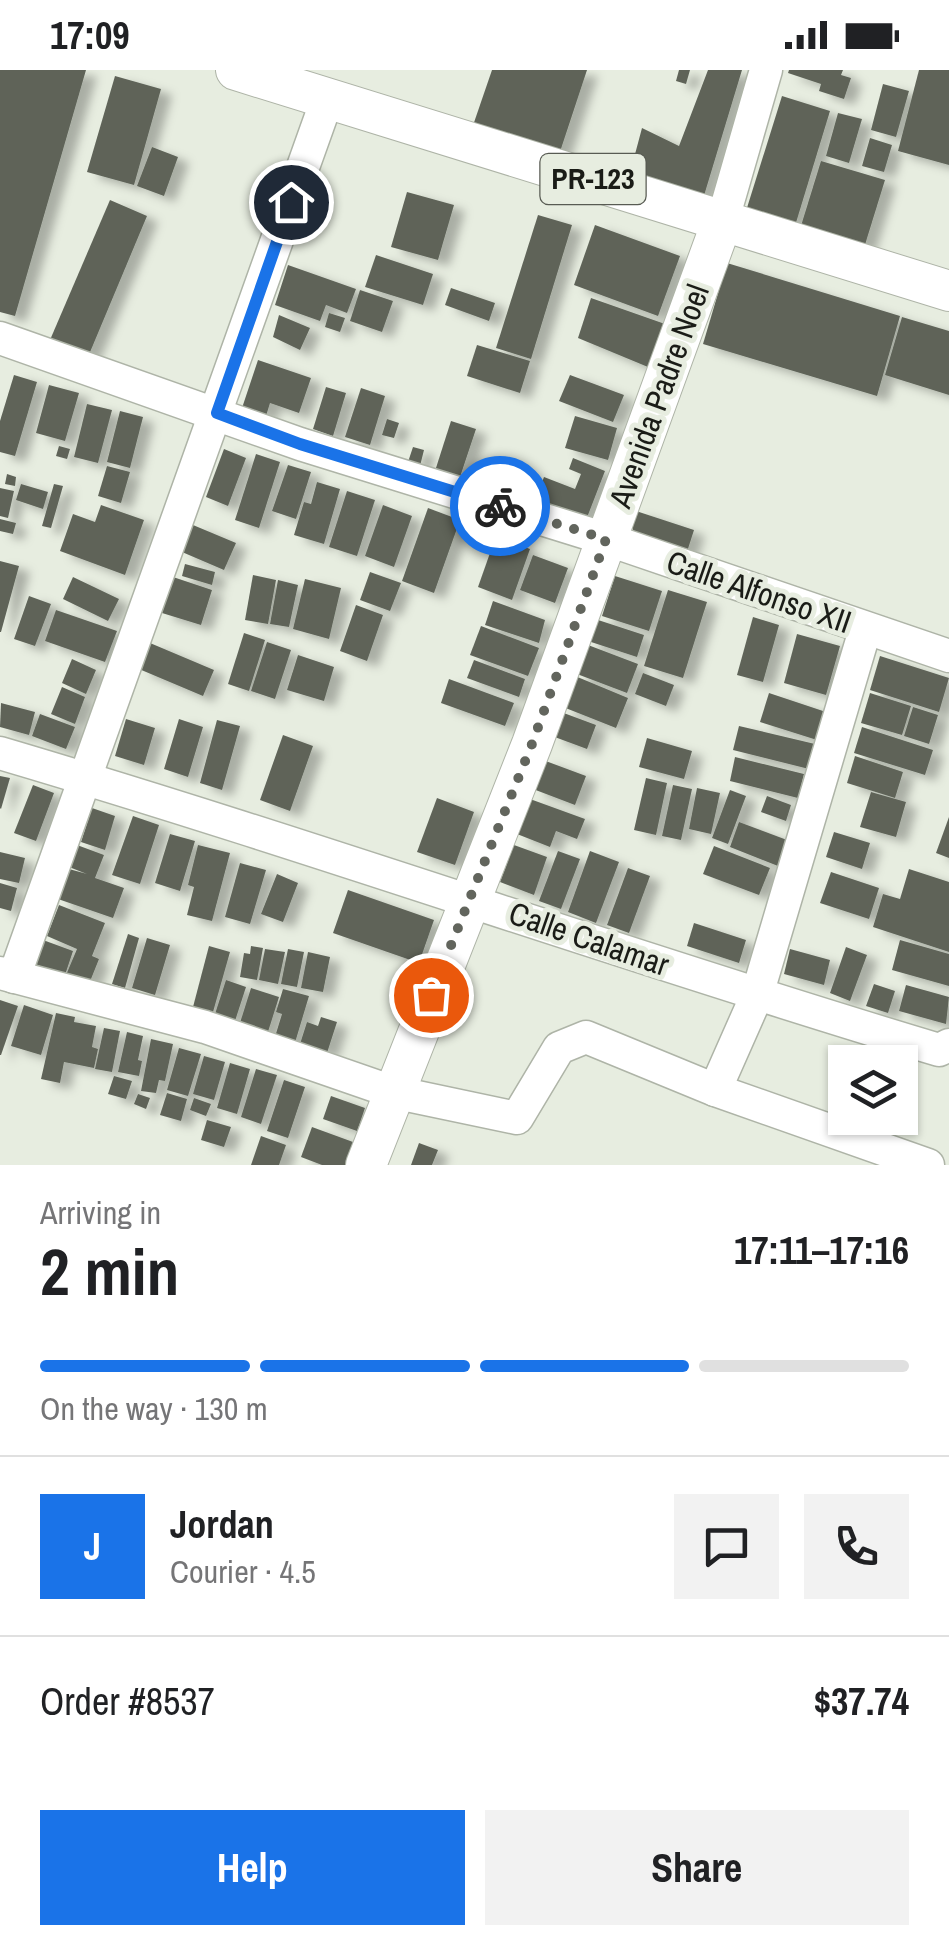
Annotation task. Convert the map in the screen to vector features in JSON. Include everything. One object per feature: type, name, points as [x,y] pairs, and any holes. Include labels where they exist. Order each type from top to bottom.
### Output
[{"type":"main road","name":"PR-123","points":[[236,70],[949,290]]},
{"type":"main road","name":"Avenida Padre Noel","points":[[366,1165],[532,744],[722,220]]},
{"type":"street","name":"Avenida Padre Noel","points":[[722,220],[766,70]]},
{"type":"street","points":[[328,97],[84,778],[7,975],[205,1027],[393,1092],[517,1118],[559,1048],[586,1037],[715,1090],[928,1165]]},
{"type":"street","name":"Calle Alfonso XII","points":[[0,338],[300,444],[606,539],[949,656]]},
{"type":"street","points":[[715,1090],[757,995],[865,630]]},
{"type":"street","name":"Calle Calamar","points":[[0,753],[470,899],[757,995],[939,1050],[949,1044]]},
{"type":"building","points":[[0,70],[86,70],[15,316],[0,312]]},
{"type":"building","points":[[492,70],[587,70],[555,167],[468,140]]},
{"type":"building","points":[[679,70],[690,70],[686,84],[676,81]]},
{"type":"building","points":[[708,70],[742,70],[703,199],[630,173],[642,128],[679,146]]},
{"type":"building","points":[[843,70],[841,75],[851,78],[844,99],[819,91],[821,84],[788,73]]},
{"type":"building","points":[[919,70],[949,70],[949,165],[898,151]]},
{"type":"building","points":[[115,76],[161,89],[134,185],[87,172]]},
{"type":"building","points":[[883,84],[909,91],[896,137],[871,130]]},
{"type":"building","points":[[782,96],[830,111],[795,226],[746,211]]},
{"type":"building","points":[[838,113],[862,119],[849,163],[826,156]]},
{"type":"building","points":[[870,138],[892,145],[884,172],[862,166]]},
{"type":"building","points":[[152,147],[178,157],[164,196],[137,186]]},
{"type":"building","points":[[821,161],[885,180],[864,248],[800,229]]},
{"type":"building","points":[[407,192],[454,205],[438,260],[391,247]]},
{"type":"building","points":[[110,200],[147,216],[88,357],[50,340]]},
{"type":"building","points":[[538,215],[572,225],[531,359],[496,348]]},
{"type":"building","points":[[595,225],[680,256],[658,316],[574,285]]},
{"type":"building","points":[[376,255],[433,274],[423,305],[365,287]]},
{"type":"building","points":[[727,263],[900,316],[877,396],[703,344]]},
{"type":"building","points":[[288,265],[356,289],[347,313],[326,305],[320,321],[275,305]]},
{"type":"building","points":[[451,288],[495,303],[489,321],[445,305]]},
{"type":"building","points":[[360,290],[393,301],[382,332],[350,321]]},
{"type":"building","points":[[591,298],[665,324],[648,367],[578,338]]},
{"type":"building","points":[[329,313],[345,318],[340,332],[325,327]]},
{"type":"building","points":[[279,315],[310,328],[300,350],[273,337]]},
{"type":"building","points":[[902,317],[949,331],[949,395],[885,375]]},
{"type":"building","points":[[477,345],[530,361],[520,393],[467,376]]},
{"type":"building","points":[[258,360],[311,378],[299,413],[270,403],[266,416],[242,408]]},
{"type":"building","points":[[14,375],[37,382],[15,456],[0,452],[0,421]]},
{"type":"building","points":[[570,375],[624,395],[613,422],[559,401]]},
{"type":"building","points":[[49,385],[79,393],[65,441],[36,433]]},
{"type":"building","points":[[326,387],[346,393],[333,436],[313,429]]},
{"type":"building","points":[[361,388],[385,396],[370,445],[345,437]]},
{"type":"building","points":[[87,404],[112,410],[98,463],[74,457]]},
{"type":"building","points":[[120,411],[143,417],[130,468],[107,462]]},
{"type":"building","points":[[575,416],[617,428],[608,460],[565,448]]},
{"type":"building","points":[[387,419],[399,423],[394,438],[382,435]]},
{"type":"building","points":[[451,421],[476,429],[459,480],[435,471]]},
{"type":"building","points":[[59,446],[70,449],[67,459],[56,456]]},
{"type":"building","points":[[413,447],[424,450],[420,466],[408,462]]},
{"type":"building","points":[[224,449],[246,458],[228,506],[206,497]]},
{"type":"building","points":[[256,454],[280,462],[259,528],[235,520]]},
{"type":"building","points":[[573,458],[605,471],[583,528],[532,508],[544,477],[575,489],[581,474],[569,469]]},
{"type":"building","points":[[288,465],[311,472],[296,519],[272,511]]},
{"type":"building","points":[[107,466],[130,472],[121,503],[98,496]]},
{"type":"building","points":[[7,474],[16,477],[15,486],[5,484]]},
{"type":"building","points":[[317,482],[340,489],[324,544],[294,535],[304,502],[311,504]]},
{"type":"building","points":[[21,484],[48,492],[43,509],[16,500]]},
{"type":"building","points":[[54,484],[63,486],[51,528],[42,526]]},
{"type":"building","points":[[0,488],[14,491],[8,518],[0,516]]},
{"type":"building","points":[[347,491],[375,500],[357,556],[329,547]]},
{"type":"building","points":[[101,505],[144,520],[125,575],[60,551],[73,514],[95,522]]},
{"type":"building","points":[[383,505],[412,516],[394,567],[365,556]]},
{"type":"building","points":[[428,508],[460,520],[434,593],[402,581]]},
{"type":"building","points":[[636,511],[694,530],[686,555],[636,539],[632,527]]},
{"type":"building","points":[[0,519],[16,523],[13,534],[0,531]]},
{"type":"building","points":[[193,525],[236,543],[224,570],[182,552]]},
{"type":"building","points":[[496,536],[530,549],[512,600],[478,587]]},
{"type":"building","points":[[533,555],[568,568],[555,603],[520,590]]},
{"type":"building","points":[[0,561],[19,566],[1,632],[0,632]]},
{"type":"building","points":[[185,564],[215,572],[212,585],[182,576]]},
{"type":"building","points":[[370,572],[401,583],[390,611],[360,600]]},
{"type":"building","points":[[253,575],[276,580],[268,624],[245,620]]},
{"type":"building","points":[[615,576],[662,591],[649,631],[602,616]]},
{"type":"building","points":[[73,577],[119,599],[108,621],[63,599]]},
{"type":"building","points":[[173,577],[212,590],[201,625],[162,613]]},
{"type":"building","points":[[305,579],[341,588],[329,639],[293,629]]},
{"type":"building","points":[[278,580],[298,585],[289,627],[270,624]]},
{"type":"building","points":[[668,590],[707,602],[683,678],[644,666]]},
{"type":"building","points":[[29,596],[51,604],[35,646],[14,639]]},
{"type":"building","points":[[493,601],[545,620],[539,643],[485,625]]},
{"type":"building","points":[[356,605],[383,615],[367,661],[340,651]]},
{"type":"building","points":[[56,610],[117,631],[105,662],[45,641]]},
{"type":"building","points":[[753,617],[779,625],[763,682],[737,675]]},
{"type":"building","points":[[595,619],[644,635],[637,657],[588,641]]},
{"type":"building","points":[[481,626],[539,648],[528,676],[470,655]]},
{"type":"building","points":[[244,633],[265,640],[249,691],[228,684]]},
{"type":"building","points":[[797,634],[840,646],[826,695],[784,683]]},
{"type":"building","points":[[267,642],[291,650],[275,699],[251,691]]},
{"type":"building","points":[[150,643],[214,670],[203,696],[139,669]]},
{"type":"building","points":[[588,645],[638,664],[627,693],[577,674]]},
{"type":"building","points":[[298,655],[334,667],[324,701],[287,690]]},
{"type":"building","points":[[880,656],[949,678],[939,712],[870,690]]},
{"type":"building","points":[[72,659],[96,670],[86,694],[62,683]]},
{"type":"building","points":[[474,660],[525,679],[519,697],[467,678]]},
{"type":"building","points":[[643,673],[674,685],[666,706],[635,694]]},
{"type":"building","points":[[575,676],[628,698],[616,728],[563,707]]},
{"type":"building","points":[[449,679],[514,703],[505,726],[441,703]]},
{"type":"building","points":[[62,687],[85,697],[75,724],[51,714]]},
{"type":"building","points":[[769,693],[826,712],[817,740],[760,722]]},
{"type":"building","points":[[870,693],[911,706],[902,735],[861,723]]},
{"type":"building","points":[[1,703],[35,712],[29,735],[0,727]]},
{"type":"building","points":[[913,707],[938,715],[929,744],[904,736]]},
{"type":"building","points":[[561,712],[596,725],[587,749],[552,736]]},
{"type":"building","points":[[40,714],[75,727],[66,749],[32,736]]},
{"type":"building","points":[[126,719],[155,728],[144,765],[115,756]]},
{"type":"building","points":[[179,719],[203,727],[188,777],[164,769]]},
{"type":"building","points":[[217,720],[240,726],[222,790],[200,783]]},
{"type":"building","points":[[739,726],[815,744],[809,769],[733,750]]},
{"type":"building","points":[[862,727],[933,750],[925,775],[854,753]]},
{"type":"building","points":[[283,735],[313,746],[290,811],[260,800]]},
{"type":"building","points":[[647,738],[692,751],[684,779],[639,767]]},
{"type":"building","points":[[855,756],[903,772],[895,798],[847,783]]},
{"type":"building","points":[[735,757],[804,774],[798,798],[730,781]]},
{"type":"building","points":[[543,760],[586,776],[575,805],[533,789]]},
{"type":"building","points":[[0,776],[10,778],[1,809],[0,808]]},
{"type":"building","points":[[646,778],[667,783],[656,835],[634,830]]},
{"type":"building","points":[[33,785],[54,793],[36,841],[14,833]]},
{"type":"building","points":[[673,785],[692,789],[681,840],[662,836]]},
{"type":"building","points":[[697,788],[720,793],[711,834],[689,829]]},
{"type":"building","points":[[730,790],[746,796],[728,844],[712,838]]},
{"type":"building","points":[[871,792],[906,802],[896,837],[860,827]]},
{"type":"building","points":[[767,796],[791,805],[786,821],[761,812]]},
{"type":"building","points":[[437,798],[474,812],[455,865],[417,852]]},
{"type":"building","points":[[530,799],[585,819],[577,839],[556,831],[550,847],[517,834]]},
{"type":"building","points":[[92,808],[115,816],[105,850],[81,842]]},
{"type":"building","points":[[133,816],[159,825],[140,884],[112,875]]},
{"type":"building","points":[[949,817],[949,858],[936,853]]},
{"type":"building","points":[[739,822],[787,840],[778,866],[730,847]]},
{"type":"building","points":[[834,832],[870,843],[862,869],[826,857]]},
{"type":"building","points":[[170,834],[195,841],[180,891],[155,883]]},
{"type":"building","points":[[77,845],[104,855],[95,878],[124,888],[113,918],[58,899],[69,869],[87,874],[69,867]]},
{"type":"building","points":[[198,845],[230,853],[212,921],[187,915],[194,887],[188,885]]},
{"type":"building","points":[[514,845],[547,857],[534,895],[500,882]]},
{"type":"building","points":[[714,846],[770,868],[759,895],[703,874]]},
{"type":"building","points":[[558,851],[580,859],[561,909],[539,901]]},
{"type":"building","points":[[590,851],[619,862],[596,923],[568,912]]},
{"type":"building","points":[[0,852],[25,858],[19,883],[0,879]]},
{"type":"building","points":[[240,863],[266,870],[250,924],[225,917]]},
{"type":"building","points":[[628,868],[650,876],[629,933],[607,925]]},
{"type":"building","points":[[909,869],[949,882],[949,952],[873,927],[883,894],[900,899]]},
{"type":"building","points":[[831,872],[879,888],[869,919],[820,903]]},
{"type":"building","points":[[277,874],[298,883],[283,922],[261,914]]},
{"type":"building","points":[[0,883],[17,888],[11,911],[0,908]]},
{"type":"building","points":[[348,890],[434,920],[419,963],[333,933]]},
{"type":"building","points":[[59,905],[105,923],[92,956],[99,959],[89,984],[66,975],[77,949],[47,936]]},
{"type":"building","points":[[694,923],[746,940],[739,963],[687,946]]},
{"type":"building","points":[[128,934],[139,938],[125,988],[112,984]]},
{"type":"building","points":[[147,938],[170,945],[155,995],[132,988]]},
{"type":"building","points":[[43,940],[73,951],[65,975],[35,964]]},
{"type":"building","points":[[900,940],[949,954],[949,986],[892,970]]},
{"type":"building","points":[[209,946],[230,952],[213,1012],[193,1007]]},
{"type":"building","points":[[251,946],[263,948],[257,980],[240,977],[244,953],[250,954]]},
{"type":"building","points":[[846,947],[867,955],[850,1001],[830,993]]},
{"type":"building","points":[[265,949],[285,952],[278,984],[259,980]]},
{"type":"building","points":[[288,949],[304,952],[297,987],[281,984]]},
{"type":"building","points":[[790,949],[830,960],[824,985],[784,974]]},
{"type":"building","points":[[308,952],[330,957],[323,992],[301,988]]},
{"type":"building","points":[[226,980],[246,987],[235,1021],[215,1014]]},
{"type":"building","points":[[874,984],[895,991],[888,1013],[866,1006]]},
{"type":"building","points":[[906,985],[949,997],[946,1024],[899,1011]]},
{"type":"building","points":[[251,988],[279,997],[267,1035],[239,1026]]},
{"type":"building","points":[[283,989],[309,996],[294,1046],[274,1040],[282,1014],[276,1012]]},
{"type":"building","points":[[0,1000],[18,1006],[1,1055],[0,1055]]},
{"type":"building","points":[[24,1005],[53,1015],[41,1055],[11,1046]]},
{"type":"building","points":[[56,1013],[96,1026],[92,1047],[98,1049],[94,1068],[64,1062],[60,1083],[41,1079]]},
{"type":"building","points":[[321,1017],[337,1022],[327,1053],[300,1044],[307,1022],[318,1026]]},
{"type":"building","points":[[104,1028],[120,1031],[112,1072],[95,1069]]},
{"type":"building","points":[[127,1032],[143,1036],[139,1076],[118,1072]]},
{"type":"building","points":[[151,1039],[173,1044],[165,1081],[159,1080],[156,1093],[141,1091]]},
{"type":"building","points":[[179,1048],[201,1054],[188,1096],[167,1090]]},
{"type":"building","points":[[204,1056],[225,1062],[214,1100],[193,1094]]},
{"type":"building","points":[[230,1063],[250,1069],[237,1114],[217,1108]]},
{"type":"building","points":[[256,1069],[277,1075],[261,1124],[241,1117]]},
{"type":"building","points":[[114,1076],[132,1081],[126,1099],[108,1094]]},
{"type":"building","points":[[284,1080],[305,1087],[288,1138],[267,1131]]},
{"type":"building","points":[[167,1093],[187,1099],[181,1121],[160,1115]]},
{"type":"building","points":[[138,1094],[150,1098],[146,1109],[134,1104]]},
{"type":"building","points":[[331,1096],[365,1108],[357,1131],[323,1119]]},
{"type":"building","points":[[194,1098],[211,1104],[206,1116],[190,1110]]},
{"type":"building","points":[[207,1120],[231,1127],[224,1147],[201,1140]]},
{"type":"building","points":[[312,1127],[353,1142],[345,1165],[322,1165],[301,1157]]},
{"type":"building","points":[[261,1136],[286,1145],[279,1165],[251,1165]]},
{"type":"building","points":[[419,1143],[438,1150],[432,1165],[411,1165]]},
{"type":"way so far","points":[[431,995],[532,744],[606,539],[500,506]]},
{"type":"route","points":[[291,202],[217,413],[300,444],[500,506]]}]
